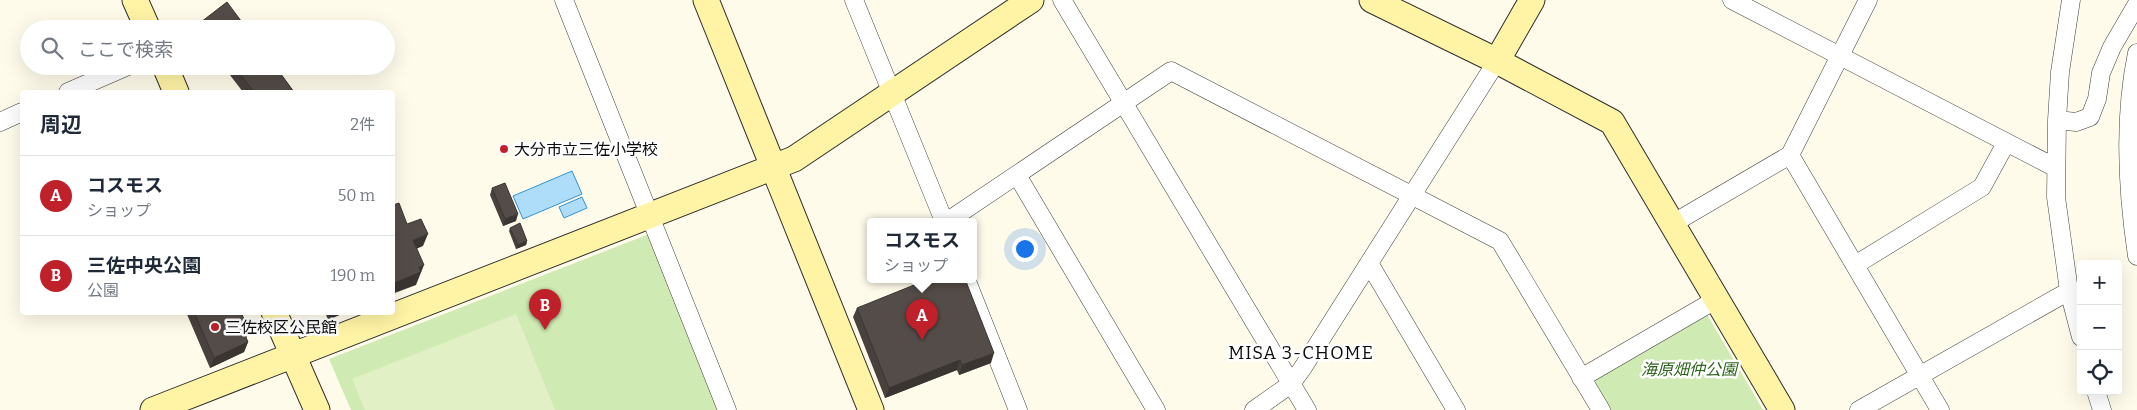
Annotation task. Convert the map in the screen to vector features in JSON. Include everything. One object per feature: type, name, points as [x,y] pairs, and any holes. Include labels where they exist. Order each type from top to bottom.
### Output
[{"type":"street","points":[[135,0],[144,20]]},
{"type":"street","points":[[564,0],[727,410]]},
{"type":"street","points":[[706,0],[871,410]]},
{"type":"street","points":[[854,0],[943,218]]},
{"type":"street","points":[[153,410],[794,159],[1032,0]]},
{"type":"street","points":[[1062,0],[1307,410]]},
{"type":"street","points":[[1372,0],[1497,61],[1612,122],[1782,410]]},
{"type":"street","points":[[1254,410],[1291,384],[1497,61],[1532,0]]},
{"type":"street","points":[[1732,0],[2056,168]]},
{"type":"street","points":[[1672,224],[1790,155],[1868,0]]},
{"type":"street","points":[[2068,2],[2057,120],[2056,197],[2069,291],[2077,322]]},
{"type":"street","points":[[2057,120],[2076,122],[2090,117],[2097,99],[2102,73],[2112,47],[2137,4]]},
{"type":"street","points":[[2137,53],[2127,162],[2131,217],[2137,256]]},
{"type":"street","points":[[952,218],[1172,71],[1500,241],[1601,410]]},
{"type":"street","points":[[73,90],[107,75]]},
{"type":"street","points":[[169,75],[175,90]]},
{"type":"street","points":[[0,122],[20,113]]},
{"type":"street","points":[[1855,265],[1982,187],[2006,143]]},
{"type":"street","points":[[1790,155],[1940,410]]},
{"type":"street","points":[[1017,175],[1156,410]]},
{"type":"street","points":[[1369,263],[1456,410]]},
{"type":"street","points":[[968,283],[1018,410]]},
{"type":"street","points":[[1859,410],[2069,291]]},
{"type":"street","points":[[1581,378],[1717,299]]},
{"type":"street","points":[[275,315],[317,410]]},
{"type":"street","points":[[2097,395],[2102,410]]},
{"type":"green space","points":[[649,234],[719,410],[351,410],[329,359]]},
{"type":"green space","name":"海原畑仲公園","points":[[1705,311],[1763,410],[1611,410],[1595,383],[1597,377]]},
{"type":"green space","points":[[516,314],[555,410],[365,410],[352,379]]},
{"type":"water","points":[[572,171],[582,194],[523,219],[513,196]]},
{"type":"water","points":[[582,197],[587,208],[564,218],[559,207]]},
{"type":"building","points":[[227,2],[240,20],[204,20]]},
{"type":"building","points":[[241,75],[282,75],[293,90],[252,90]]},
{"type":"building","points":[[505,183],[518,214],[505,219],[492,188]]},
{"type":"building","points":[[399,203],[407,224],[421,219],[428,234],[413,240],[424,265],[419,267],[421,272],[395,283],[395,204]]},
{"type":"building","points":[[520,223],[527,241],[518,245],[510,228]]},
{"type":"building","points":[[919,283],[967,283],[994,353],[962,365],[960,360],[889,388],[857,308]]},
{"type":"building","name":"三佐校区公民館","points":[[195,315],[242,315],[249,331],[244,333],[248,342],[214,358]]},
{"type":"place","name":"大分市立三佐小学校","points":[[504,149]]},
{"type":"place","name":"三佐校区公民館","points":[[215,327]]},
{"type":"place","name":"三佐中央公園","points":[[545,330]]},
{"type":"place","name":"コスモス","points":[[922,340]]},
{"type":"district","name":"MISA 3-CHOME","points":[[1301,353]]}]
